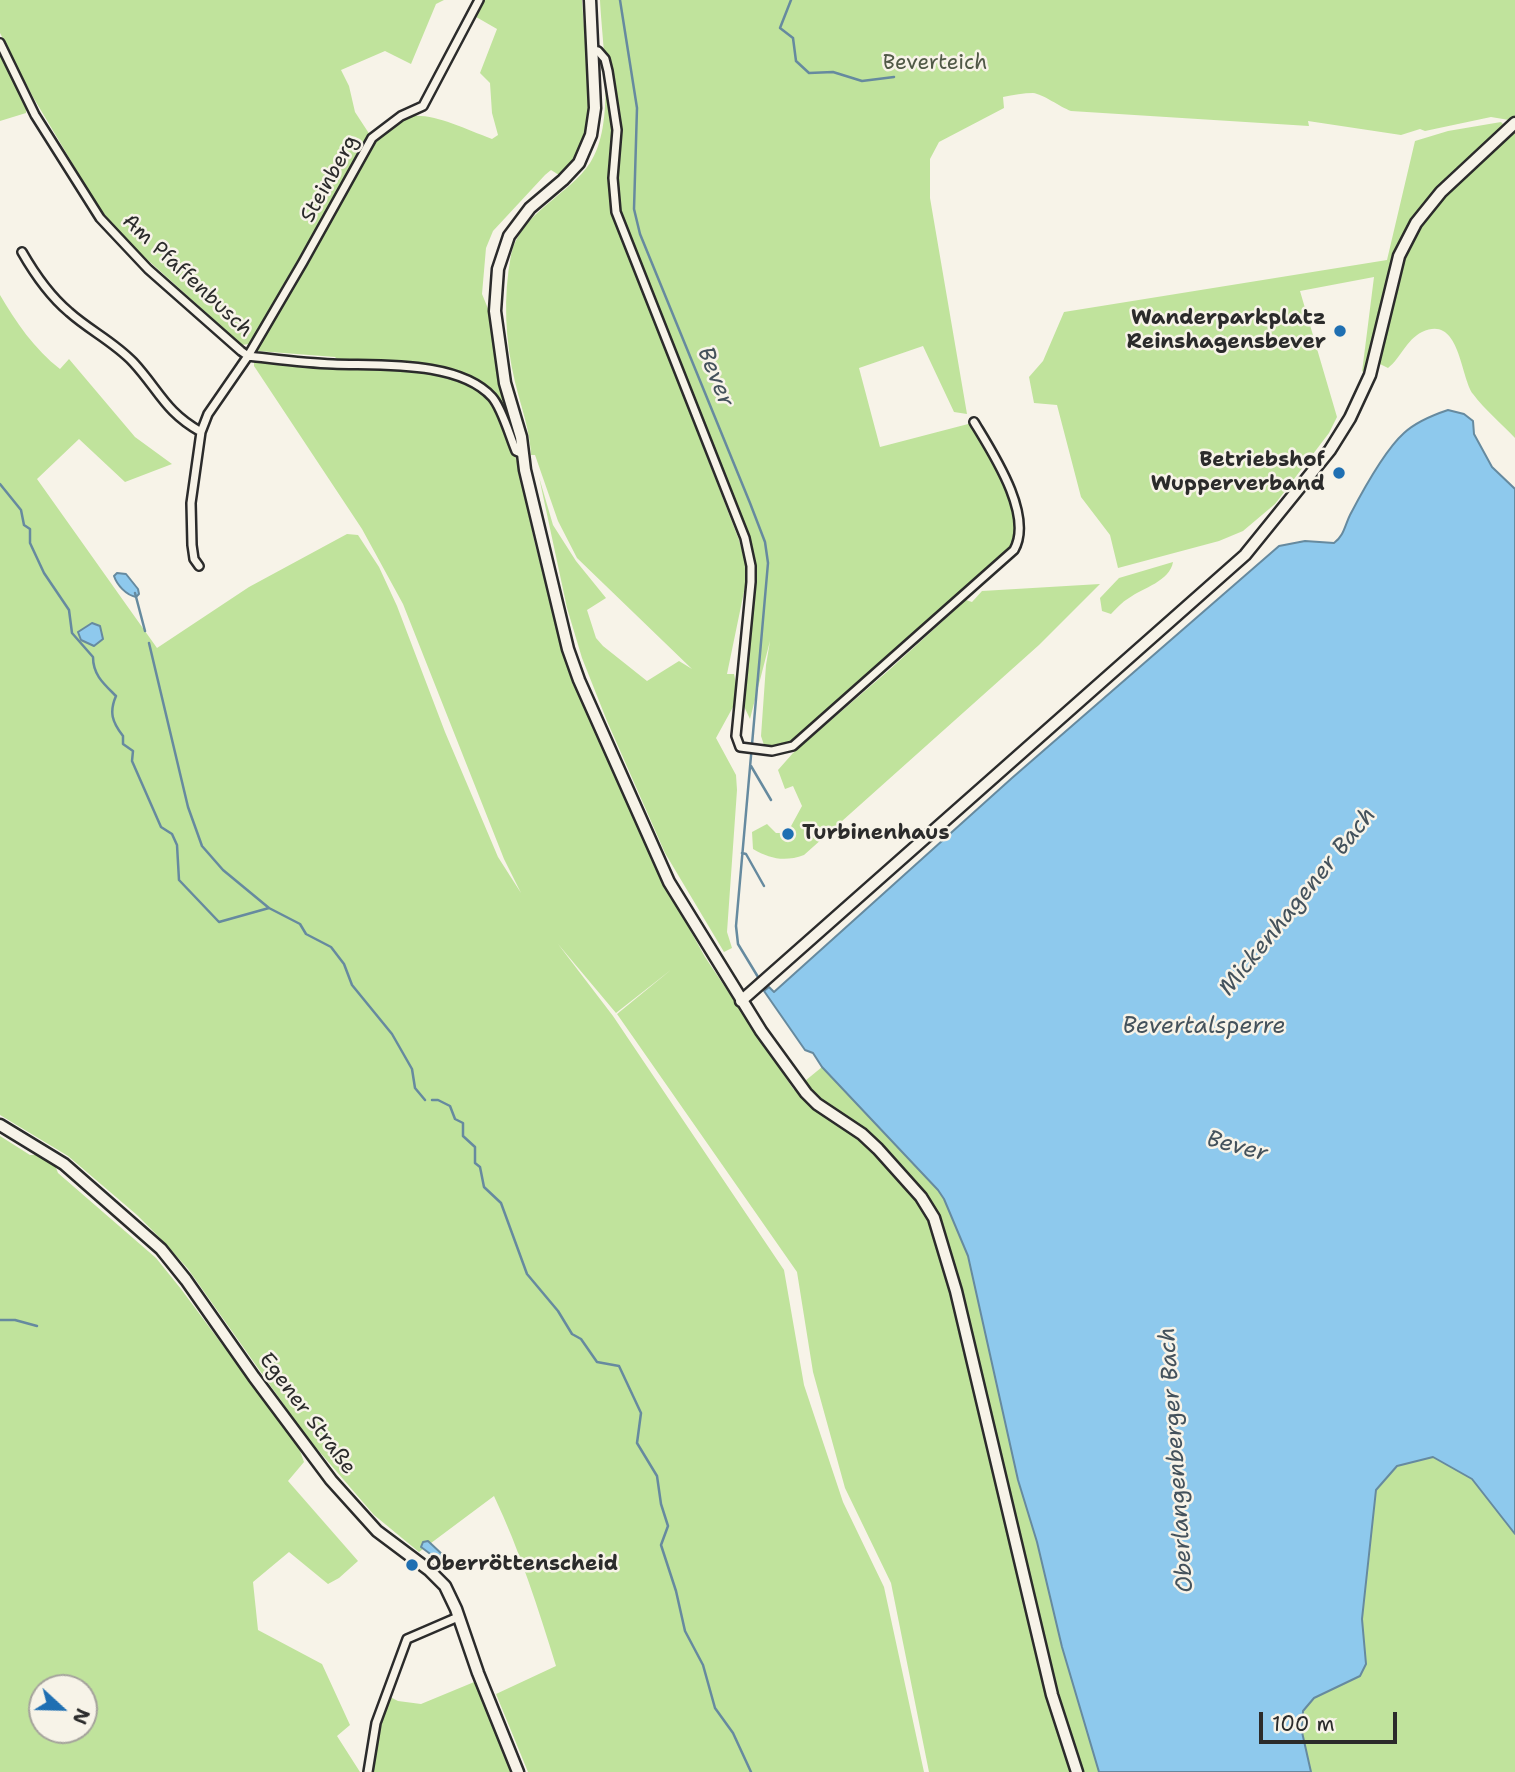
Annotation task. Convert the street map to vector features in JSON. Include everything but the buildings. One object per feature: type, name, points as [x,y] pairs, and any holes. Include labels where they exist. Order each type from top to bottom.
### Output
[{"type":"street","name":"Steinberg","points":[[199,566],[194,559],[192,545],[191,503],[201,432],[208,414],[248,356],[372,138],[401,116],[423,106],[479,0]]},
{"type":"street","points":[[590,0],[595,108],[591,135],[586,150],[574,169],[536,201],[509,236],[498,269],[495,311],[505,383],[521,437],[562,626],[575,670],[663,870],[741,1001],[806,1093],[878,1149],[921,1197],[934,1217],[956,1291],[1052,1695],[1077,1772]]},
{"type":"street","name":"Am Pfaffenbusch","points":[[0,43],[35,115],[100,218],[148,269],[248,356]]},
{"type":"street","points":[[592,50],[598,51],[605,59],[611,84],[617,130],[612,178],[616,212],[745,538],[751,566],[736,736],[738,746],[745,749],[780,751],[793,746],[1014,550],[1019,539],[1015,501],[993,454],[974,422]]},
{"type":"street","points":[[741,1001],[1245,555],[1330,450],[1350,418],[1371,372],[1399,256],[1416,223],[1441,192],[1515,123]]},
{"type":"street","points":[[22,252],[33,271],[67,311],[119,348],[170,410],[201,432]]},
{"type":"street","points":[[248,356],[334,364],[385,364],[438,372],[462,379],[482,388],[495,400],[516,451],[523,454]]},
{"type":"street","name":"Egener Straße","points":[[0,1125],[64,1164],[161,1249],[331,1480],[377,1531],[429,1570],[445,1586],[518,1772]]},
{"type":"street","points":[[368,1772],[376,1723],[407,1639],[458,1617]]},
{"type":"green space","points":[[0,0],[444,0],[436,4],[411,64],[385,51],[341,70],[349,86],[355,112],[370,135],[249,344],[242,345],[129,243],[99,208],[33,97],[0,33]]},
{"type":"green space","points":[[479,0],[582,0],[588,90],[584,138],[574,158],[559,175],[551,170],[545,175],[493,231],[486,248],[482,294],[489,311],[495,362],[515,435],[495,395],[464,374],[422,364],[338,360],[335,357],[258,351],[259,344],[368,156],[365,151],[378,133],[392,122],[423,116],[457,125],[492,139],[498,135],[492,113],[490,83],[480,73],[497,29],[471,14]]},
{"type":"green space","name":"Beverteich","points":[[600,0],[1515,0],[1515,115],[1509,120],[1491,117],[1425,131],[1420,129],[1401,135],[1308,121],[1309,126],[1071,111],[1030,93],[1003,97],[1004,108],[939,142],[930,159],[930,198],[967,414],[954,412],[923,346],[859,368],[880,447],[972,423],[1006,486],[1016,520],[1015,537],[1009,553],[795,742],[779,749],[765,748],[761,736],[770,641],[750,719],[739,696],[716,738],[736,775],[737,790],[727,932],[732,948],[724,952],[665,853],[582,658],[567,608],[539,477],[553,525],[576,561],[606,598],[587,610],[596,638],[647,681],[679,661],[692,669],[577,558],[558,521],[535,455],[531,455],[509,350],[507,287],[516,240],[534,216],[581,174],[598,147],[605,106],[605,61]],"holes":[[[615,213],[745,538],[751,582],[738,693],[734,674],[727,674],[746,582],[746,566],[739,540],[619,230]]]},
{"type":"green space","points":[[0,52],[26,106],[26,113],[0,121]]},
{"type":"green space","points":[[1501,122],[1505,126],[1429,199],[1411,223],[1367,367],[1362,372],[1374,277],[1300,291],[1337,417],[1329,433],[1275,504],[1243,531],[1219,541],[1118,568],[1110,535],[1081,497],[1057,405],[1034,403],[1029,377],[1043,361],[1064,312],[1387,260],[1415,141],[1448,131]]},
{"type":"green space","points":[[1515,128],[1515,438],[1473,394],[1457,350],[1444,332],[1435,329],[1422,332],[1416,335],[1388,368],[1378,363],[1393,288],[1415,233],[1443,195]]},
{"type":"green space","points":[[0,295],[19,325],[42,353],[60,369],[69,359],[135,437],[172,464],[125,482],[79,439],[37,479],[157,648],[249,587],[347,534],[358,535],[379,567],[397,606],[445,732],[498,857],[521,893],[504,859],[403,604],[362,529],[254,366],[254,361],[437,374],[468,384],[492,402],[517,461],[535,544],[569,673],[658,872],[705,957],[794,1090],[822,1067],[944,1199],[968,1256],[1018,1480],[1037,1542],[1062,1647],[1099,1772],[929,1772],[891,1583],[845,1488],[813,1372],[797,1272],[617,1014],[672,969],[616,1013],[558,944],[613,1016],[784,1270],[804,1385],[843,1502],[884,1587],[924,1772],[528,1772],[496,1694],[556,1666],[520,1559],[494,1496],[419,1552],[374,1515],[306,1436],[188,1269],[164,1242],[68,1156],[0,1115]]},
{"type":"green space","points":[[1173,562],[1167,574],[1126,600],[1111,614],[1102,611],[1100,598],[1119,578]]},
{"type":"green space","points":[[1100,584],[1039,645],[804,855],[778,858],[753,849],[752,832],[767,824],[776,833],[781,833],[786,842],[795,837],[790,828],[802,806],[793,786],[785,789],[778,770],[793,753],[966,600],[972,602],[982,591]]},
{"type":"green space","points":[[0,1136],[30,1155],[51,1155],[58,1173],[156,1258],[299,1448],[304,1462],[288,1481],[358,1561],[328,1584],[289,1552],[253,1582],[258,1630],[322,1664],[350,1725],[337,1736],[360,1772],[0,1772]]},
{"type":"green space","points":[[1433,1457],[1472,1479],[1515,1534],[1515,1772],[1311,1772],[1302,1732],[1303,1711],[1314,1698],[1360,1676],[1366,1664],[1362,1619],[1376,1490],[1397,1466]]},
{"type":"green space","points":[[479,1680],[515,1772],[372,1772],[378,1731],[388,1696],[398,1701],[421,1704]]},
{"type":"water","name":"Bevertalsperre","points":[[1448,410],[1464,414],[1473,421],[1474,434],[1492,467],[1515,489],[1515,1534],[1472,1479],[1433,1457],[1397,1466],[1376,1490],[1362,1619],[1366,1664],[1360,1676],[1314,1698],[1303,1711],[1302,1732],[1311,1772],[1099,1772],[1062,1647],[1037,1542],[1018,1480],[968,1256],[944,1199],[822,1067],[813,1053],[805,1050],[764,991],[769,987],[774,992],[1012,778],[1279,546],[1305,541],[1334,543],[1342,534],[1367,483],[1397,440],[1419,422]]},
{"type":"water","points":[[117,573],[126,574],[138,589],[139,594],[136,597],[120,586],[114,576]]},
{"type":"water","points":[[92,623],[100,626],[103,639],[94,646],[81,640],[78,632]]},
{"type":"water","points":[[428,1541],[444,1556],[441,1562],[421,1547],[423,1542]]},
{"type":"waterway","name":"Bever","points":[[620,0],[637,108],[634,209],[640,234],[750,503],[765,542],[768,563],[736,926],[738,944],[758,977]]},
{"type":"waterway","points":[[791,0],[780,28],[793,38],[796,61],[809,73],[833,72],[862,81],[894,77]]},
{"type":"waterway","points":[[0,484],[21,510],[24,525],[30,529],[30,543],[44,573],[69,610],[72,633],[93,657],[97,674],[116,696],[112,712],[114,721],[123,736],[123,744],[133,751],[132,761],[161,827],[172,834],[177,845],[179,880],[219,922],[269,908],[300,924],[306,934],[331,947],[344,964],[352,985],[392,1034],[412,1069],[415,1088],[425,1100]]},
{"type":"waterway","points":[[135,593],[145,631]]},
{"type":"waterway","points":[[149,643],[188,807],[202,846],[223,870],[269,908]]},
{"type":"waterway","name":"Bever","points":[[751,766],[771,800]]},
{"type":"waterway","points":[[742,853],[746,854],[764,886]]},
{"type":"waterway","points":[[432,1100],[450,1106],[455,1119],[463,1123],[463,1136],[475,1147],[475,1163],[480,1167],[484,1187],[501,1203],[527,1274],[558,1311],[572,1334],[581,1339],[597,1362],[619,1366],[641,1413],[637,1443],[657,1476],[661,1504],[668,1526],[661,1545],[685,1631],[703,1665],[715,1708],[733,1733],[751,1772]]},
{"type":"waterway","points":[[0,1320],[15,1320],[37,1326]]},
{"type":"place","name":"Wanderparkplatz Reinshagensbever","points":[[1340,331]]},
{"type":"place","name":"Betriebshof Wupperverband","points":[[1339,473]]},
{"type":"place","name":"Turbinenhaus","points":[[788,834]]},
{"type":"place","name":"Oberröttenscheid","points":[[412,1565]]},
{"type":"water label","name":"Mickenhagener Bach","points":[[1298,902]]},
{"type":"water label","name":"Oberlangenberger Bach","points":[[1177,1460]]}]
